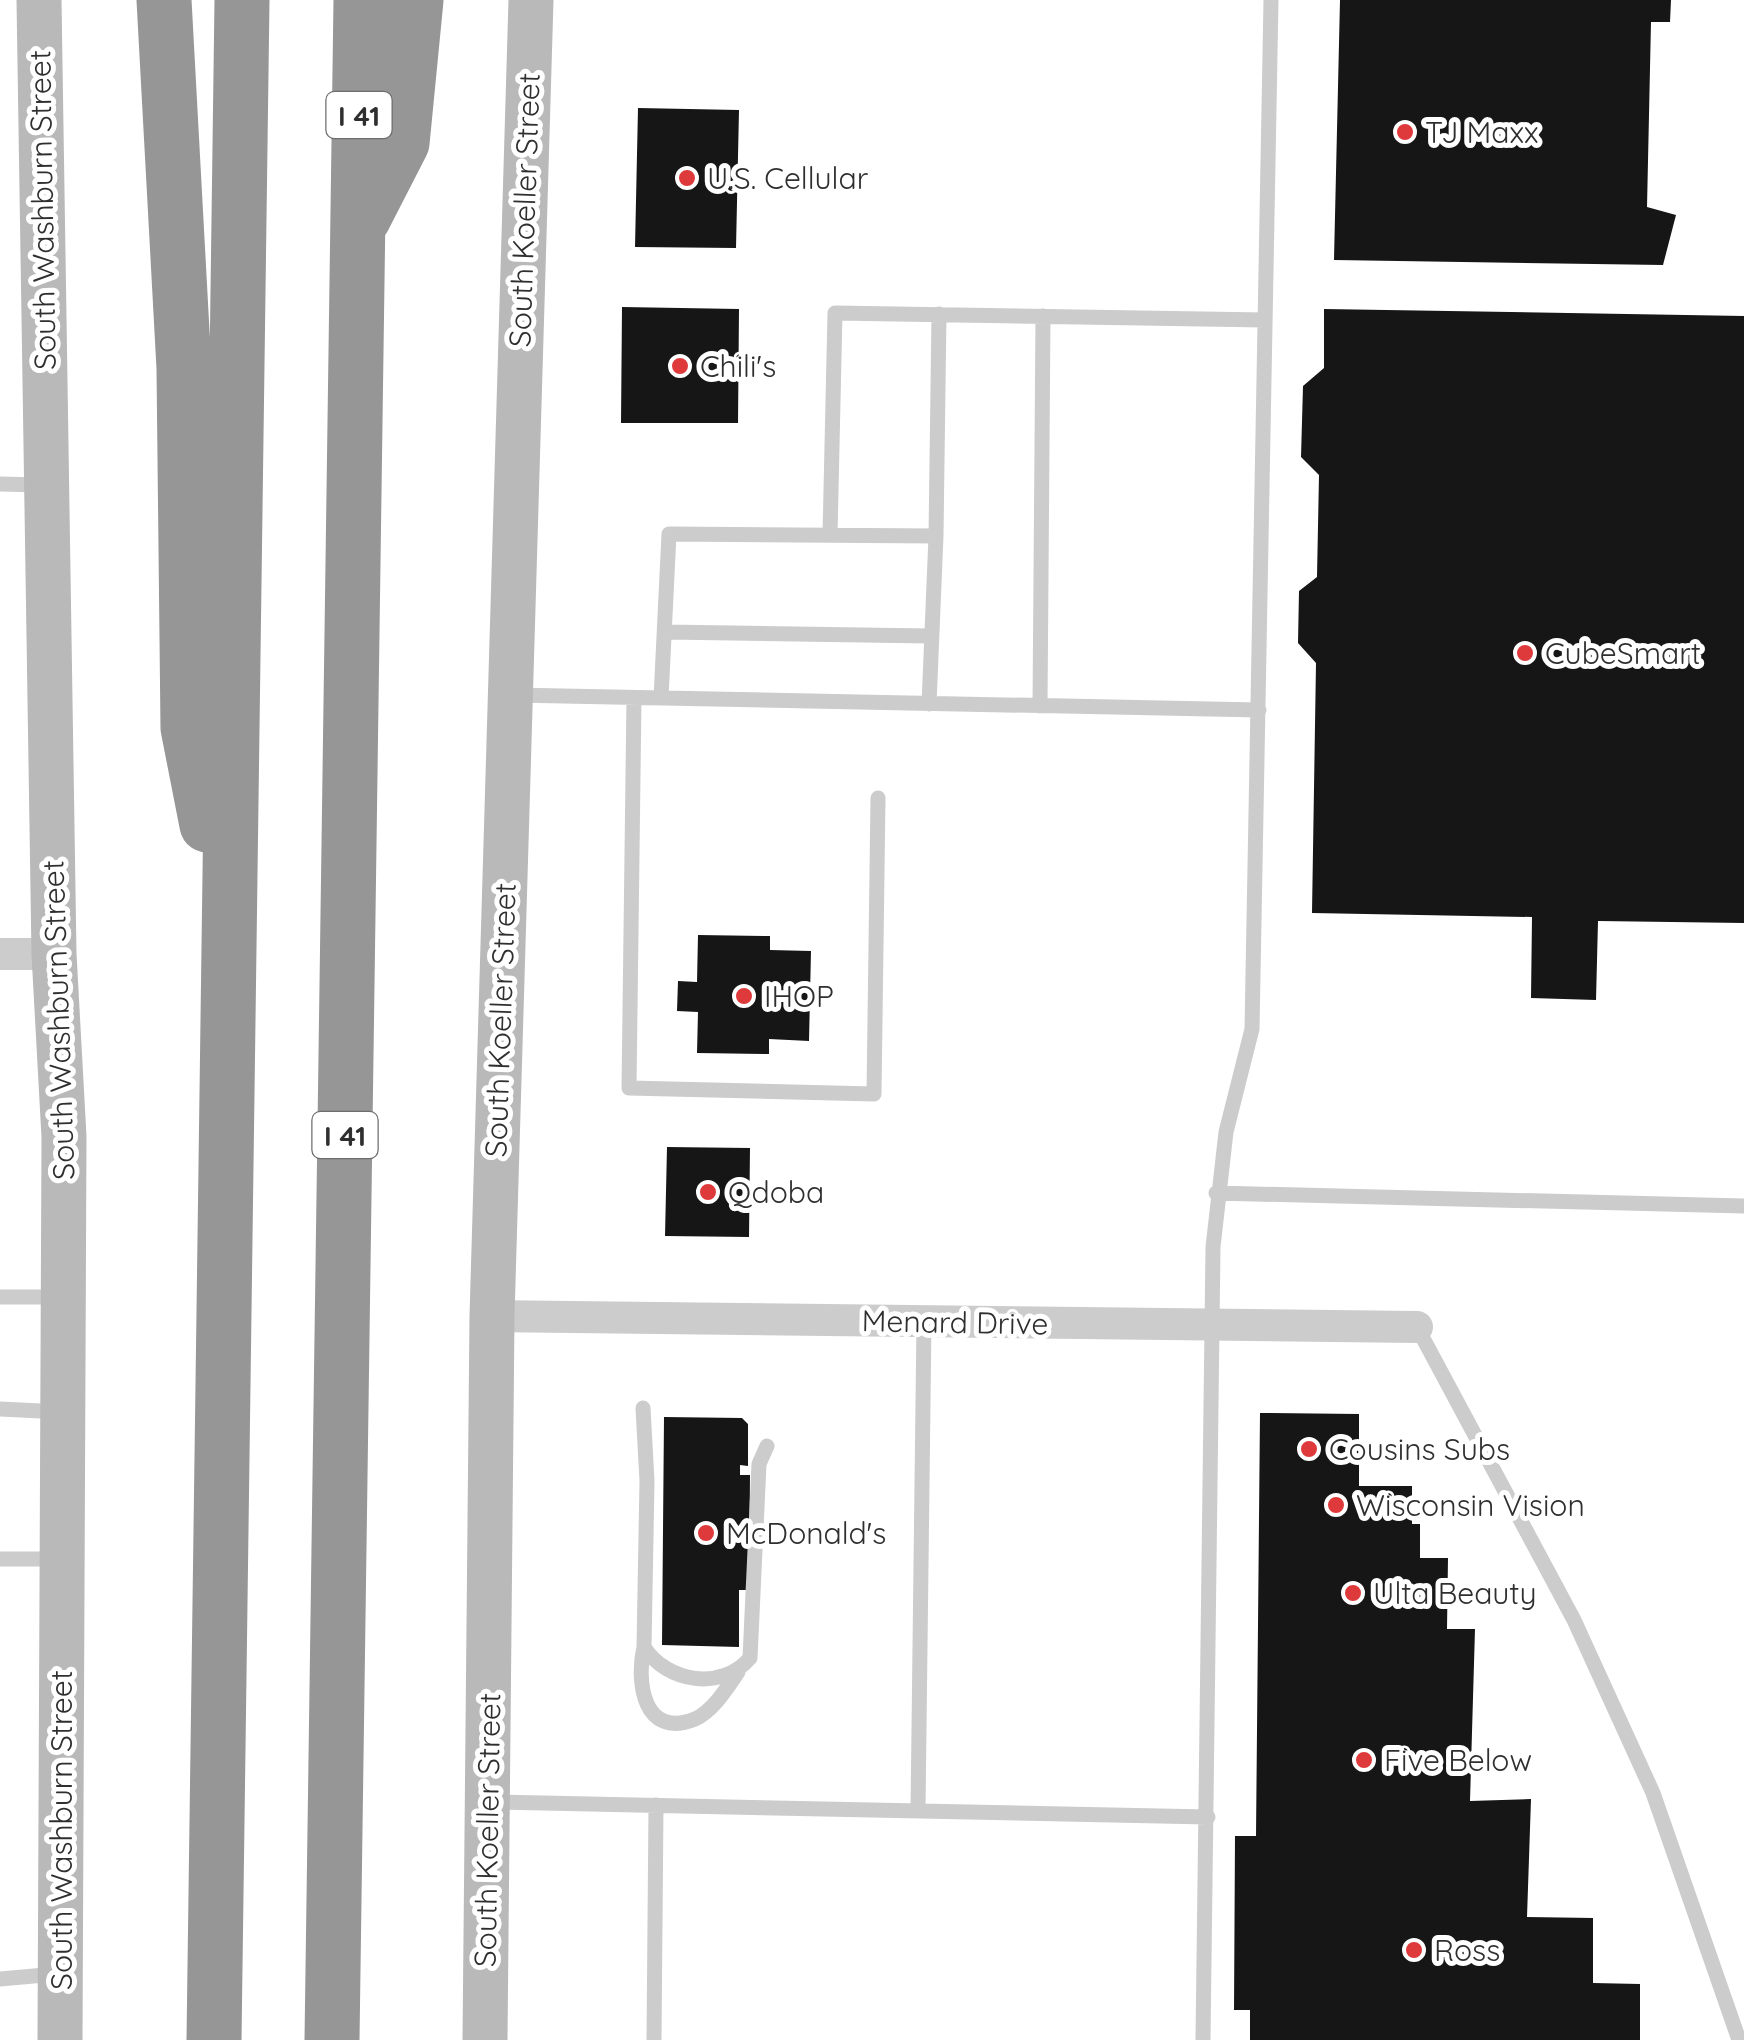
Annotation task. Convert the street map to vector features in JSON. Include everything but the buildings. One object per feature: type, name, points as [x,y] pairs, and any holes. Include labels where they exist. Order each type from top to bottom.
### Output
[{"type":"highway","points":[[164,0],[184,368],[188,728],[230,939]]},
{"type":"highway","points":[[214,2040],[242,0]]},
{"type":"highway","name":"I 41","points":[[332,2040],[360,0]]},
{"type":"highway","points":[[357,231],[402,143],[416,0]]},
{"type":"street","name":"South Washburn Street","points":[[39,0],[54,954],[64,1137],[60,2040]]},
{"type":"street","name":"South Koeller Street","points":[[485,2040],[492,1316],[531,0]]},
{"type":"street","points":[[0,954],[54,954]]},
{"type":"street","name":"Menard Drive","points":[[492,1316],[1417,1327]]},
{"type":"lane","points":[[1203,2040],[1211,1324],[1216,1194],[1226,1132],[1252,1029],[1272,0]]},
{"type":"lane","points":[[830,535],[834,313],[1265,320]]},
{"type":"lane","points":[[928,704],[936,536],[939,314]]},
{"type":"lane","points":[[1040,706],[1043,316]]},
{"type":"lane","points":[[0,484],[45,485]]},
{"type":"lane","points":[[662,698],[669,534],[936,536]]},
{"type":"lane","points":[[666,632],[930,636]]},
{"type":"lane","points":[[508,695],[1259,710]]},
{"type":"lane","points":[[634,698],[629,1088],[874,1094],[878,798]]},
{"type":"lane","points":[[1216,1194],[1744,1206]]},
{"type":"lane","points":[[0,1296],[64,1297]]},
{"type":"lane","points":[[918,1810],[924,1321]]},
{"type":"lane","points":[[1417,1327],[1574,1620],[1653,1793],[1739,2040]]},
{"type":"lane","points":[[643,1408],[648,1480],[644,1647],[639,1670],[642,1698],[657,1714],[672,1721],[696,1718],[707,1711],[750,1658],[754,1638],[759,1464],[767,1446]]},
{"type":"lane","points":[[0,1409],[63,1412]]},
{"type":"lane","points":[[0,1559],[62,1559]]},
{"type":"lane","points":[[644,1647],[651,1658],[682,1676],[723,1678],[738,1672]]},
{"type":"lane","points":[[488,1802],[1208,1817]]},
{"type":"lane","points":[[654,2040],[656,1805]]},
{"type":"lane","points":[[0,1980],[60,1974]]},
{"type":"place","name":"TJ Maxx","points":[[1405,132]]},
{"type":"place","name":"U.S. Cellular","points":[[687,178]]},
{"type":"place","name":"Chili's","points":[[680,366]]},
{"type":"place","name":"CubeSmart","points":[[1525,653]]},
{"type":"place","name":"IHOP","points":[[744,996]]},
{"type":"place","name":"Qdoba","points":[[708,1192]]},
{"type":"place","name":"Cousins Subs","points":[[1309,1449]]},
{"type":"place","name":"Wisconsin Vision","points":[[1336,1505]]},
{"type":"place","name":"McDonald's","points":[[706,1533]]},
{"type":"place","name":"Ulta Beauty","points":[[1353,1593]]},
{"type":"place","name":"Five Below","points":[[1364,1760]]},
{"type":"place","name":"Ross","points":[[1414,1950]]}]
